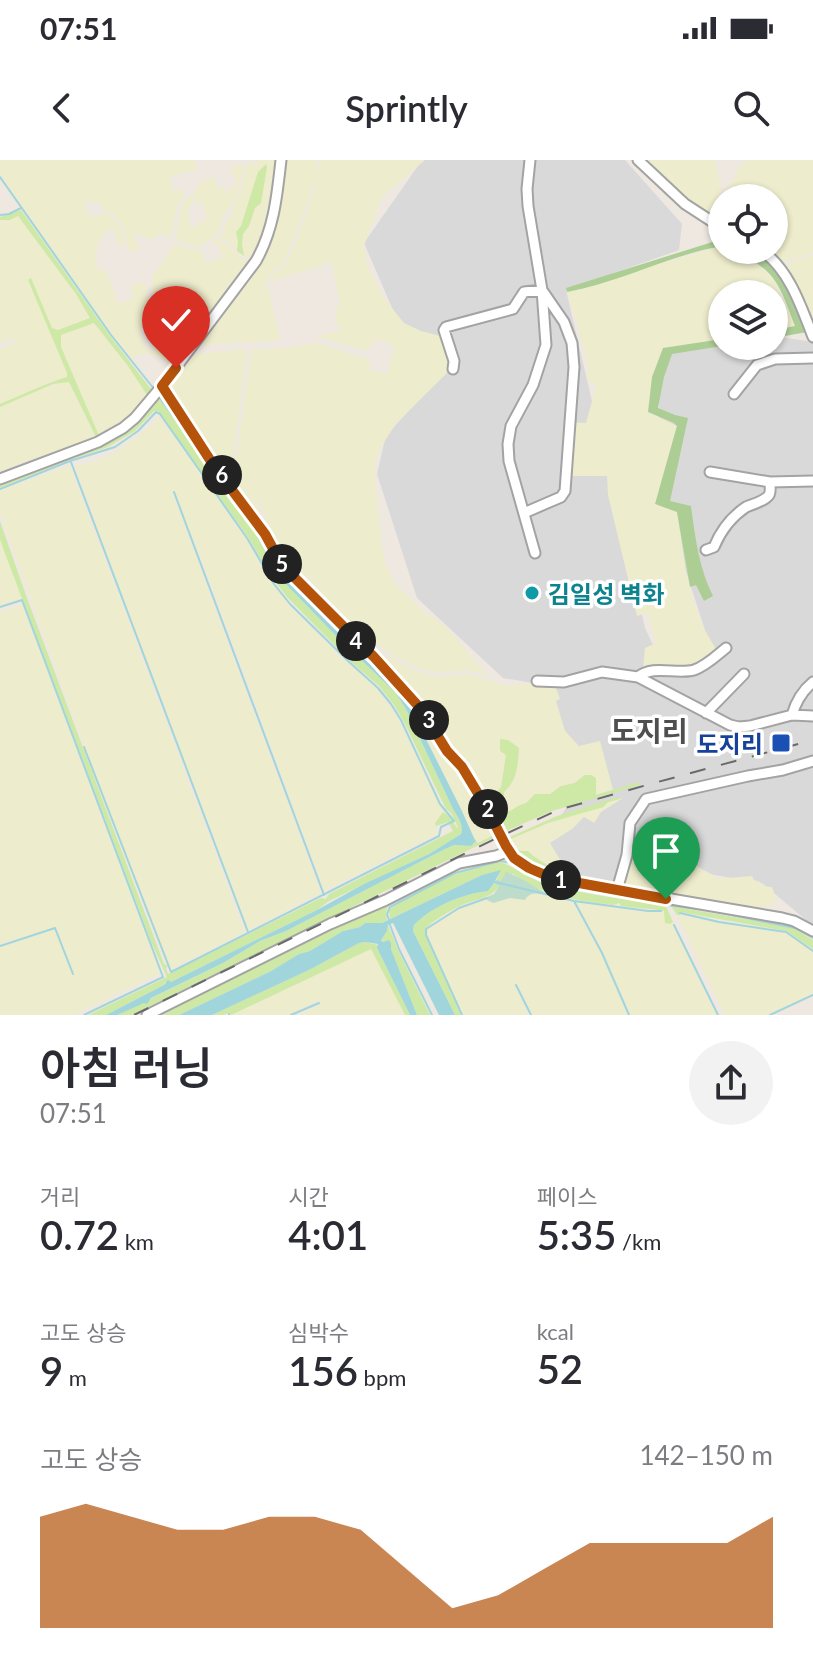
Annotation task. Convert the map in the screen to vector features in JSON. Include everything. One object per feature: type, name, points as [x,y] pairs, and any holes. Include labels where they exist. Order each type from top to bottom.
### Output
[{"type":"street","points":[[0,479],[110,436],[135,418],[251,269],[269,233],[281,160]]},
{"type":"street","points":[[530,160],[528,206],[542,290],[546,345],[533,385],[511,426],[508,444],[509,461],[535,553]]},
{"type":"street","points":[[638,160],[685,204],[708,219]]},
{"type":"street","points":[[777,264],[796,296],[813,337]]},
{"type":"street","points":[[453,369],[454,361],[444,330],[446,327],[513,309],[524,292],[542,290]]},
{"type":"street","points":[[524,513],[561,497],[565,491],[574,367],[572,343],[564,322],[542,290]]},
{"type":"street","points":[[734,394],[757,365],[775,359],[813,358]]},
{"type":"street","points":[[162,386],[214,466],[265,534],[282,565],[421,709],[444,746],[462,767],[509,851],[520,863],[540,874],[577,883],[782,918],[813,931]]},
{"type":"street","points":[[710,472],[770,482],[813,481]]},
{"type":"street","points":[[706,550],[714,547],[730,520],[767,497],[770,482]]},
{"type":"street","points":[[638,677],[644,672],[696,669],[726,648]]},
{"type":"street","points":[[537,681],[564,682],[602,672],[638,677],[739,727],[792,715],[813,716]]},
{"type":"street","points":[[706,713],[744,674]]},
{"type":"street","points":[[792,715],[800,696],[813,682]]},
{"type":"street","points":[[617,890],[627,855],[630,823],[646,799],[813,761]]},
{"type":"street","points":[[147,1015],[459,863],[509,851]]},
{"type":"shaded area","points":[[422,160],[625,160],[682,224],[679,250],[566,290],[645,628],[662,664],[705,630],[655,476],[662,353],[708,346],[708,360],[788,360],[788,338],[813,342],[813,926],[762,883],[631,861],[616,892],[558,876],[532,857],[576,794],[544,685],[503,678],[417,598],[377,474],[386,435],[428,391],[364,243]]},
{"type":"green space","points":[[0,160],[194,160],[197,173],[192,171],[170,176],[173,191],[182,190],[184,196],[177,207],[172,235],[165,238],[163,233],[148,240],[138,232],[134,236],[140,249],[130,252],[123,226],[114,215],[99,203],[86,202],[88,217],[102,215],[101,210],[121,227],[126,248],[117,243],[114,229],[102,233],[103,241],[98,242],[99,250],[95,251],[98,271],[106,269],[118,303],[133,299],[131,285],[145,282],[148,318],[139,331],[145,348],[150,350],[171,342],[171,365],[161,357],[146,353],[132,358],[110,332],[0,175]]},
{"type":"green space","points":[[260,160],[277,160],[267,221],[251,261],[244,256],[243,234],[261,202],[265,165],[258,172],[241,226],[236,232],[237,251],[219,238],[226,220],[233,214],[247,162],[252,164]]},
{"type":"green space","points":[[288,160],[319,160],[313,175],[321,160],[425,160],[382,197],[364,246],[368,267],[384,298],[404,323],[444,337],[451,362],[446,374],[397,422],[379,450],[375,479],[382,547],[393,581],[425,613],[445,626],[488,676],[468,670],[436,673],[413,666],[349,624],[332,607],[327,608],[303,584],[308,582],[317,588],[312,581],[301,575],[282,553],[258,495],[266,530],[225,473],[237,453],[251,349],[317,343],[370,360],[369,370],[387,374],[394,349],[388,342],[376,339],[367,351],[313,337],[339,331],[335,307],[340,305],[332,262],[269,282],[277,269],[284,268],[296,241],[315,191],[313,177],[312,193],[282,266],[276,267],[264,285],[252,337],[267,283],[280,340],[202,345],[266,252],[274,234]]},
{"type":"green space","points":[[646,160],[715,160],[720,184],[708,184],[708,213],[691,202]]},
{"type":"green space","points":[[747,160],[813,160],[813,253],[788,260],[788,184],[731,184],[736,171]]},
{"type":"green space","points":[[242,164],[244,167],[238,192],[223,215],[215,236],[195,247],[176,239],[181,206],[191,195],[193,204],[187,209],[191,227],[207,220],[203,203],[195,203],[193,193],[199,184],[213,176],[218,188],[224,187],[227,194],[236,185],[230,167]]},
{"type":"green space","points":[[266,164],[261,203],[255,208],[243,234],[244,256],[237,251],[236,232],[241,226],[258,172]]},
{"type":"green space","points":[[21,210],[154,393],[149,398],[94,323],[61,335],[61,347],[100,438],[97,439],[69,382],[53,384],[0,407],[0,404],[67,377],[28,280],[31,278],[52,328],[58,330],[90,318],[76,294],[18,216],[0,220],[0,217]]},
{"type":"green space","points":[[18,215],[90,318],[57,330],[52,328],[29,280],[67,378],[49,382],[0,404],[0,350],[15,341],[13,338],[0,343],[0,220],[10,220]]},
{"type":"green space","points":[[216,239],[249,264],[176,361],[174,336],[151,289],[153,276],[176,242],[187,249],[201,249],[206,263],[222,258],[219,246],[215,246],[213,240]]},
{"type":"green space","points":[[708,243],[708,249],[586,288],[567,292],[566,288]]},
{"type":"green space","points":[[708,250],[708,264],[756,264],[774,280],[708,280],[708,341],[663,348],[652,377],[648,412],[677,426],[655,504],[677,511],[692,597],[703,627],[717,651],[696,666],[683,669],[643,668],[645,648],[656,643],[648,613],[637,616],[608,495],[607,476],[569,476],[571,422],[586,423],[597,384],[587,381],[584,347],[567,292]]},
{"type":"green space","points":[[813,256],[813,317],[787,264]]},
{"type":"green space","points":[[758,264],[771,264],[783,280],[774,280]]},
{"type":"green space","points":[[788,290],[807,332],[788,335],[788,327],[795,326],[788,308]]},
{"type":"green space","points":[[788,310],[796,327],[788,328]]},
{"type":"green space","points":[[93,323],[149,398],[125,423],[100,438],[61,346],[61,335]]},
{"type":"green space","points":[[708,341],[708,348],[672,354],[658,408],[688,418],[670,501],[691,506],[701,564],[713,596],[704,601],[696,585],[690,587],[677,512],[655,504],[677,426],[648,412],[652,377],[663,348]]},
{"type":"green space","points":[[247,349],[234,452],[223,471],[167,390],[196,354]]},
{"type":"green space","points":[[69,382],[97,439],[0,471],[0,407],[53,384]]},
{"type":"green space","points":[[158,397],[257,536],[281,579],[396,693],[460,821],[462,831],[429,854],[171,982],[165,982],[106,1015],[88,1015],[167,977],[151,942],[3,548],[0,521],[164,964],[168,966],[168,974],[321,898],[326,899],[329,894],[453,831],[448,822],[436,826],[443,812],[458,827],[394,705],[379,686],[286,596],[158,411],[154,411],[135,431],[108,447],[0,488],[0,482],[95,447]]},
{"type":"green space","points":[[159,416],[289,605],[378,689],[396,714],[443,812],[435,823],[437,834],[324,891],[213,590],[172,491],[321,893],[248,930],[75,466],[97,461],[119,450]]},
{"type":"green space","points":[[70,465],[245,932],[171,969],[66,697],[0,513],[0,491]]},
{"type":"green space","points":[[0,539],[22,598],[0,606]]},
{"type":"green space","points":[[22,604],[160,973],[74,1015],[0,1015],[0,947],[55,929],[74,975],[56,927],[0,944],[0,612]]},
{"type":"green space","points":[[388,655],[411,669],[435,677],[468,674],[509,686],[554,683],[565,731],[579,746],[600,741],[613,790],[596,795],[585,775],[550,794],[535,795],[510,812],[502,812],[504,792],[515,777],[519,748],[508,740],[501,788],[494,795],[494,819],[385,664]]},
{"type":"green space","points":[[404,696],[460,768],[496,834],[477,844]]},
{"type":"green space","points":[[500,739],[508,740],[519,748],[514,778],[504,792],[503,812],[526,803],[535,794],[550,794],[585,775],[596,778],[596,795],[639,782],[640,785],[552,811],[502,833],[494,819],[494,795],[501,787],[506,755],[500,751]]},
{"type":"green space","points":[[623,798],[601,812],[594,823],[584,817],[550,843],[562,863],[554,869],[528,851],[513,847],[511,839],[529,830]]},
{"type":"green space","points":[[623,798],[511,839],[513,847],[528,851],[553,869],[559,878],[524,864],[505,839],[557,816]]},
{"type":"green space","points":[[635,821],[635,859],[660,861],[661,865],[696,866],[717,879],[752,876],[763,886],[772,887],[777,901],[754,909],[621,886]]},
{"type":"green space","points":[[496,834],[132,1015],[117,1015],[443,850],[454,845],[471,846]]},
{"type":"green space","points":[[507,855],[528,871],[504,860],[461,869],[389,906],[387,920],[382,923],[365,923],[343,931],[271,971],[179,1015],[155,1015],[455,868]]},
{"type":"green space","points":[[499,862],[549,885],[666,906],[673,922],[665,923],[664,911],[561,896],[537,888],[513,874],[501,881],[497,879],[500,871],[482,875],[390,919],[391,908],[431,884]]},
{"type":"green space","points":[[506,872],[544,892],[530,895],[525,900],[510,898],[493,903],[487,900],[499,886],[494,883],[497,879],[501,881]]},
{"type":"green space","points":[[530,872],[665,901],[666,904],[547,881]]},
{"type":"green space","points":[[494,883],[499,886],[491,894],[463,904],[425,929],[461,1015],[455,1015],[413,931],[414,925],[439,907],[458,898],[488,891]]},
{"type":"green space","points":[[536,893],[572,901],[601,954],[628,1015],[532,1015],[516,984],[529,1015],[463,1015],[427,930],[460,908],[477,901],[493,903],[516,897],[524,899]]},
{"type":"green space","points":[[575,902],[648,912],[664,911],[670,924],[673,922],[716,1015],[631,1015]]},
{"type":"green space","points":[[671,906],[786,926],[813,940],[813,949],[786,931],[680,912],[677,915]]},
{"type":"green space","points":[[677,915],[782,933],[795,938],[813,952],[813,993],[767,1015],[725,1015]]},
{"type":"green space","points":[[388,925],[430,1015],[417,1015],[391,949],[381,939]]},
{"type":"green space","points":[[359,943],[378,945],[410,1015],[405,1015],[371,949],[231,1015],[212,1015]]},
{"type":"green space","points":[[371,949],[405,1015],[296,1015],[319,1005],[317,1001],[288,1015],[231,1015]]},
{"type":"water","points":[[161,394],[261,534],[275,561],[334,628],[404,695],[476,841],[471,846],[454,845],[443,850],[286,931],[260,941],[151,998],[147,1004],[117,1015],[106,1015],[168,980],[171,982],[429,854],[462,831],[460,821],[396,693],[281,579],[257,536],[158,397]]},
{"type":"water","points":[[501,870],[488,891],[448,902],[414,925],[413,931],[455,1015],[439,1015],[393,923],[388,925],[381,940],[391,943],[417,1015],[410,1015],[377,948],[378,944],[365,942],[212,1015],[179,1015],[271,971],[343,931],[365,923],[382,923],[482,875]]},
{"type":"waterway","points":[[0,177],[111,335],[154,389]]},
{"type":"waterway","points":[[0,215],[21,208]]},
{"type":"waterway","points":[[0,489],[115,447],[138,431],[156,412],[160,414],[247,538],[274,584],[290,604],[391,704],[440,804],[454,821],[441,827],[439,836],[171,972],[84,747]]},
{"type":"waterway","points":[[71,462],[248,932]]},
{"type":"waterway","points":[[174,492],[324,895]]},
{"type":"waterway","points":[[0,607],[22,600],[163,977],[84,1015]]},
{"type":"waterway","points":[[389,920],[387,914],[390,907],[455,873],[500,861],[511,863],[552,885],[707,910],[795,928],[813,938]]},
{"type":"waterway","points":[[495,882],[574,901],[661,911]]},
{"type":"waterway","points":[[462,1015],[426,929],[459,908],[487,898]]},
{"type":"waterway","points":[[574,901],[602,953],[629,1015]]},
{"type":"waterway","points":[[680,913],[786,932],[813,951]]},
{"type":"waterway","points":[[390,925],[432,1015]]},
{"type":"waterway","points":[[674,925],[718,1015]]},
{"type":"waterway","points":[[0,946],[55,928],[73,974]]},
{"type":"waterway","points":[[516,985],[531,1015]]},
{"type":"waterway","points":[[770,1015],[813,995]]},
{"type":"waterway","points":[[291,1015],[319,1003]]},
{"type":"railway","points":[[134,1015],[558,810],[813,740]]},
{"type":"place","name":"김일성 벽화","points":[[532,593]]},
{"type":"place","name":"도지리","points":[[781,743]]},
{"type":"district","name":"도지리","points":[[649,730]]},
{"type":"route","points":[[176,368],[162,386],[214,466],[265,534],[282,565],[421,709],[447,751],[462,767],[514,858],[552,878],[666,899]]}]
